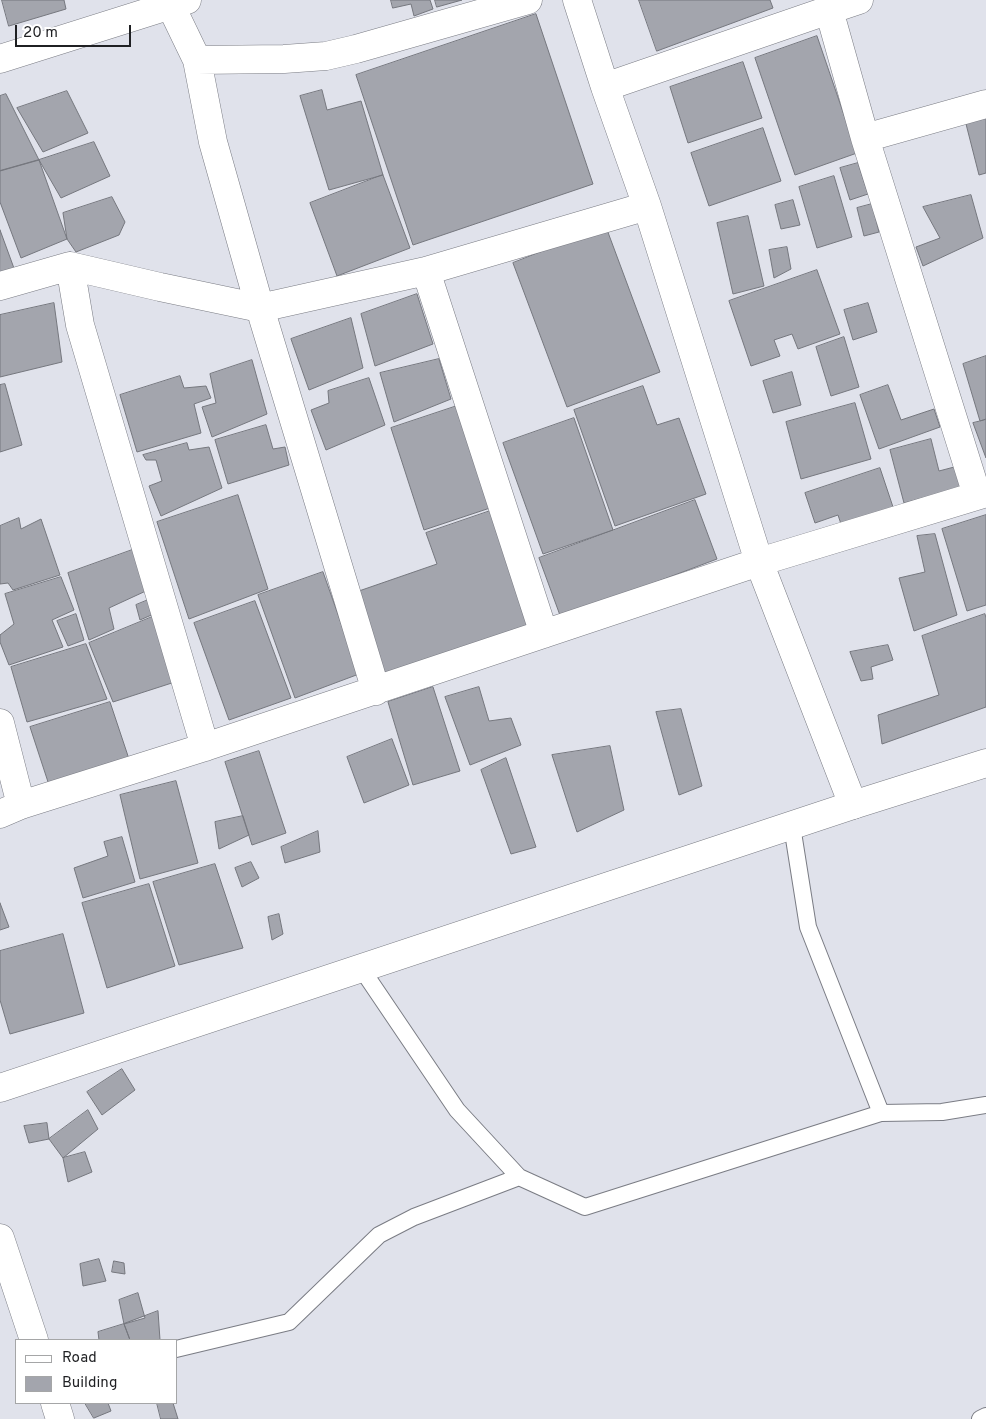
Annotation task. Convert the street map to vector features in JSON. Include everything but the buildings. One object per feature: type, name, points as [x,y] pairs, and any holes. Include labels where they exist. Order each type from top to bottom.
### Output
[{"type":"street","points":[[196,60],[284,59],[326,56],[528,0]]},
{"type":"street","points":[[577,0],[647,206],[759,562],[853,805]]},
{"type":"street","points":[[605,87],[859,0]]},
{"type":"street","points":[[3,52],[176,2],[196,60],[213,142],[260,308],[376,691]]},
{"type":"street","points":[[0,724],[10,809],[376,691],[759,562],[982,494],[865,138],[829,10]]},
{"type":"street","points":[[865,138],[986,104]]},
{"type":"street","points":[[0,286],[70,266],[260,308],[426,271],[647,206]]},
{"type":"street","points":[[70,266],[80,325],[205,747]]},
{"type":"street","points":[[426,271],[544,634]]},
{"type":"street","points":[[0,1088],[853,805],[986,763]]},
{"type":"street","points":[[0,1238],[34,1339]]},
{"type":"street","points":[[55,1404],[60,1419]]},
{"type":"lane","points":[[792,826],[808,927],[881,1113]]},
{"type":"lane","points":[[361,968],[457,1110],[519,1176],[585,1207],[881,1113],[942,1112],[986,1105]]},
{"type":"lane","points":[[178,1349],[289,1322],[379,1235],[414,1217],[519,1176]]},
{"type":"lane","points":[[980,1419],[986,1416]]}]
